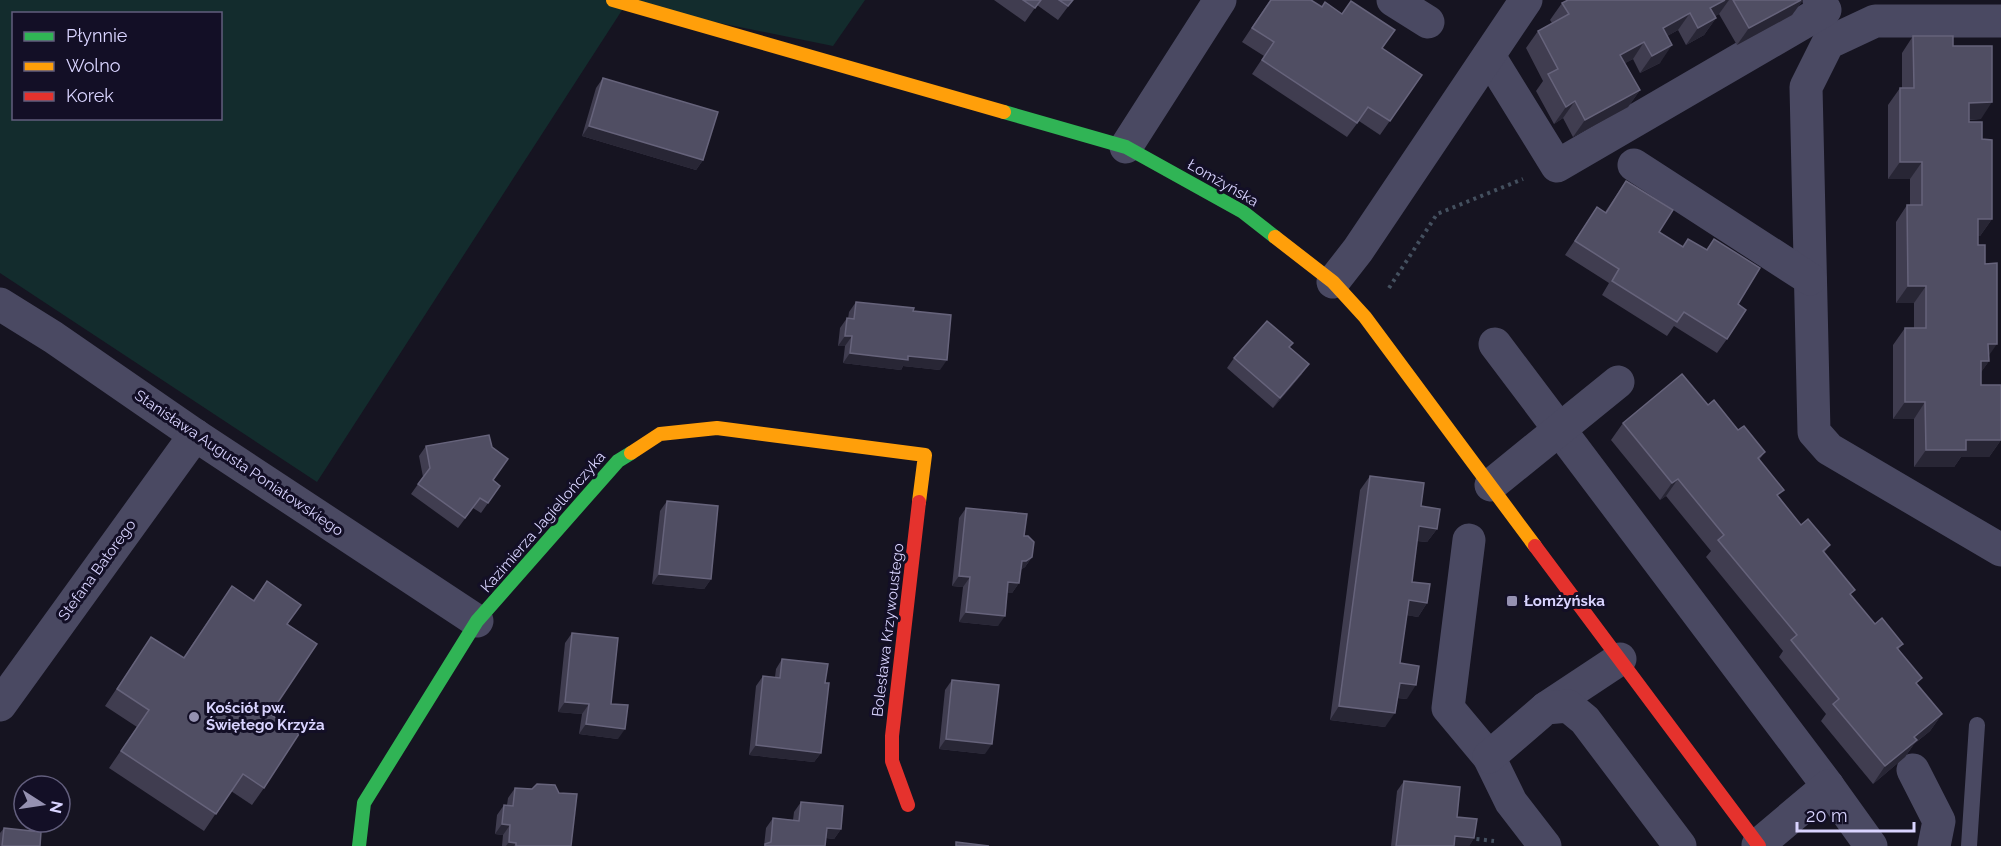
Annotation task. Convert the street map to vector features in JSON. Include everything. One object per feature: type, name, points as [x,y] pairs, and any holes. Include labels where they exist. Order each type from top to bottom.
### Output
[{"type":"street","name":"Łomżyńska","points":[[613,0],[1126,147],[1243,212],[1333,282],[1365,317],[1759,846]]},
{"type":"street","points":[[1126,147],[1220,0]]},
{"type":"street","points":[[1393,0],[1428,22]]},
{"type":"street","points":[[1333,282],[1358,250],[1526,0]]},
{"type":"street","points":[[1489,56],[1557,166],[1825,10],[1819,0]]},
{"type":"street","points":[[2001,21],[1875,21],[1828,43],[1806,87],[1814,432],[1829,449],[2001,550]]},
{"type":"street","points":[[1634,165],[1810,279]]},
{"type":"street","name":"Stanisława Augusta Poniatowskiego","points":[[0,304],[53,337],[195,435],[477,621]]},
{"type":"street","points":[[1495,344],[1871,846]]},
{"type":"street","points":[[1491,485],[1618,382]]},
{"type":"street","name":"Kazimierza Jagiellończyka","points":[[359,846],[364,803],[477,621],[618,461],[660,435],[717,428],[925,455]]},
{"type":"street","name":"Stefana Batorego","points":[[0,705],[195,435]]},
{"type":"street","name":"Bolesława Krzywoustego","points":[[908,806],[892,761],[892,736],[925,455]]},
{"type":"street","points":[[1469,540],[1448,708],[1489,756],[1511,802],[1545,846]]},
{"type":"street","points":[[1489,756],[1546,708],[1620,659]]},
{"type":"street","points":[[1546,708],[1568,706],[1585,720],[1680,846]]},
{"type":"street","points":[[1913,770],[1939,821],[1934,846]]},
{"type":"street","points":[[1759,846],[1828,786]]},
{"type":"lane","points":[[1969,846],[1977,725]]},
{"type":"path","points":[[1384,296],[1437,214],[1557,166]]},
{"type":"path","points":[[1468,838],[1497,842]]},
{"type":"green space","points":[[0,0],[865,0],[833,46],[626,4],[317,482],[0,273]]},
{"type":"building","points":[[1023,0],[1041,0],[1035,8]]},
{"type":"building","points":[[1059,0],[1073,0],[1068,6]]},
{"type":"building","points":[[1271,0],[1311,0],[1322,7],[1325,2],[1342,14],[1351,1],[1395,30],[1382,48],[1422,75],[1390,121],[1368,107],[1357,123],[1262,60],[1274,42],[1252,28]]},
{"type":"building","points":[[1568,0],[1725,0],[1710,8],[1716,18],[1698,28],[1690,13],[1663,28],[1672,45],[1652,56],[1644,42],[1620,55],[1640,90],[1585,120],[1575,101],[1566,107],[1548,74],[1558,69],[1538,31],[1569,14],[1562,3]]},
{"type":"building","points":[[1733,0],[1801,0],[1749,28]]},
{"type":"building","points":[[1913,36],[1953,36],[1953,46],[1992,46],[1992,102],[1969,103],[1969,122],[1982,122],[1982,139],[1992,140],[1992,219],[1978,219],[1978,245],[1985,245],[1985,264],[1997,263],[1997,344],[1988,344],[1989,361],[1981,361],[1981,385],[2001,385],[2001,440],[1966,440],[1966,450],[1926,450],[1925,402],[1905,402],[1905,328],[1926,328],[1926,286],[1908,286],[1907,205],[1922,205],[1922,162],[1900,162],[1900,88],[1914,88]]},
{"type":"building","points":[[603,78],[718,112],[703,160],[589,126]]},
{"type":"building","points":[[1626,181],[1673,210],[1659,232],[1683,247],[1688,239],[1707,250],[1714,239],[1760,268],[1738,304],[1746,310],[1727,339],[1684,312],[1677,322],[1612,281],[1619,269],[1575,241],[1597,207],[1606,213]]},
{"type":"building","points":[[856,302],[914,308],[913,311],[951,315],[947,360],[908,356],[908,360],[850,353],[852,336],[845,336],[847,318],[854,319]]},
{"type":"building","points":[[1267,321],[1293,343],[1289,347],[1309,364],[1280,398],[1234,358]]},
{"type":"building","points":[[1682,374],[1708,405],[1714,400],[1738,430],[1744,426],[1765,452],[1758,458],[1784,490],[1777,495],[1801,525],[1808,519],[1830,545],[1823,551],[1855,590],[1850,594],[1875,624],[1882,618],[1903,644],[1897,648],[1922,678],[1916,683],[1942,714],[1914,737],[1917,740],[1885,766],[1833,704],[1839,699],[1791,640],[1797,635],[1718,540],[1724,535],[1678,479],[1672,483],[1623,423]]},
{"type":"building","points":[[489,435],[492,447],[508,459],[493,480],[500,486],[488,503],[480,498],[465,518],[418,484],[430,468],[426,446]]},
{"type":"building","points":[[1370,476],[1424,483],[1421,506],[1440,509],[1437,529],[1419,526],[1412,582],[1430,584],[1427,603],[1409,600],[1400,663],[1419,666],[1416,685],[1400,683],[1395,713],[1339,706]]},
{"type":"building","points":[[667,501],[718,506],[711,579],[659,574]]},
{"type":"building","points":[[966,508],[1027,514],[1024,536],[1028,536],[1034,542],[1032,557],[1022,561],[1019,583],[1008,582],[1005,616],[966,612],[970,577],[959,576]]},
{"type":"building","name":"Kościół pw. Świętego Krzyża","points":[[267,581],[301,605],[287,624],[317,644],[270,714],[299,734],[264,788],[243,774],[216,814],[121,751],[149,710],[117,689],[151,637],[184,658],[232,586],[254,601]]},
{"type":"building","points":[[572,633],[618,638],[611,704],[628,705],[625,729],[586,724],[589,704],[565,702]]},
{"type":"building","points":[[782,659],[828,664],[825,683],[829,683],[821,753],[756,745],[763,676],[780,678]]},
{"type":"building","points":[[952,680],[999,685],[992,744],[946,739]]},
{"type":"building","points":[[1404,781],[1460,787],[1457,817],[1477,819],[1474,838],[1455,836],[1454,846],[1396,846]]},
{"type":"building","points":[[537,784],[555,785],[559,793],[577,794],[571,846],[516,846],[516,843],[509,842],[510,825],[502,824],[504,805],[513,806],[515,788],[532,789]]},
{"type":"building","points":[[801,802],[843,806],[841,829],[827,828],[825,846],[765,846],[771,842],[773,818],[799,821]]},
{"type":"building","points":[[4,828],[12,829],[12,834],[41,834],[40,846],[2,846]]},
{"type":"building","points":[[956,842],[989,846],[956,846]]},
{"type":"traffic: fast","points":[[1004,112],[1126,147],[1243,212],[1275,237]]},
{"type":"traffic: fast","points":[[359,846],[364,803],[477,621],[618,461],[631,453]]},
{"type":"traffic: slow","points":[[613,0],[1004,112]]},
{"type":"traffic: slow","points":[[1275,237],[1333,282],[1365,317],[1535,546]]},
{"type":"traffic: slow","points":[[631,453],[660,434],[717,428],[925,455],[919,502]]},
{"type":"traffic: jam","points":[[908,805],[892,761],[892,736],[919,502]]},
{"type":"traffic: jam","points":[[1535,546],[1759,846]]},
{"type":"place","name":"Łomżyńska","points":[[1512,601]]},
{"type":"place","name":"Kościół pw. Świętego Krzyża","points":[[194,717]]}]
